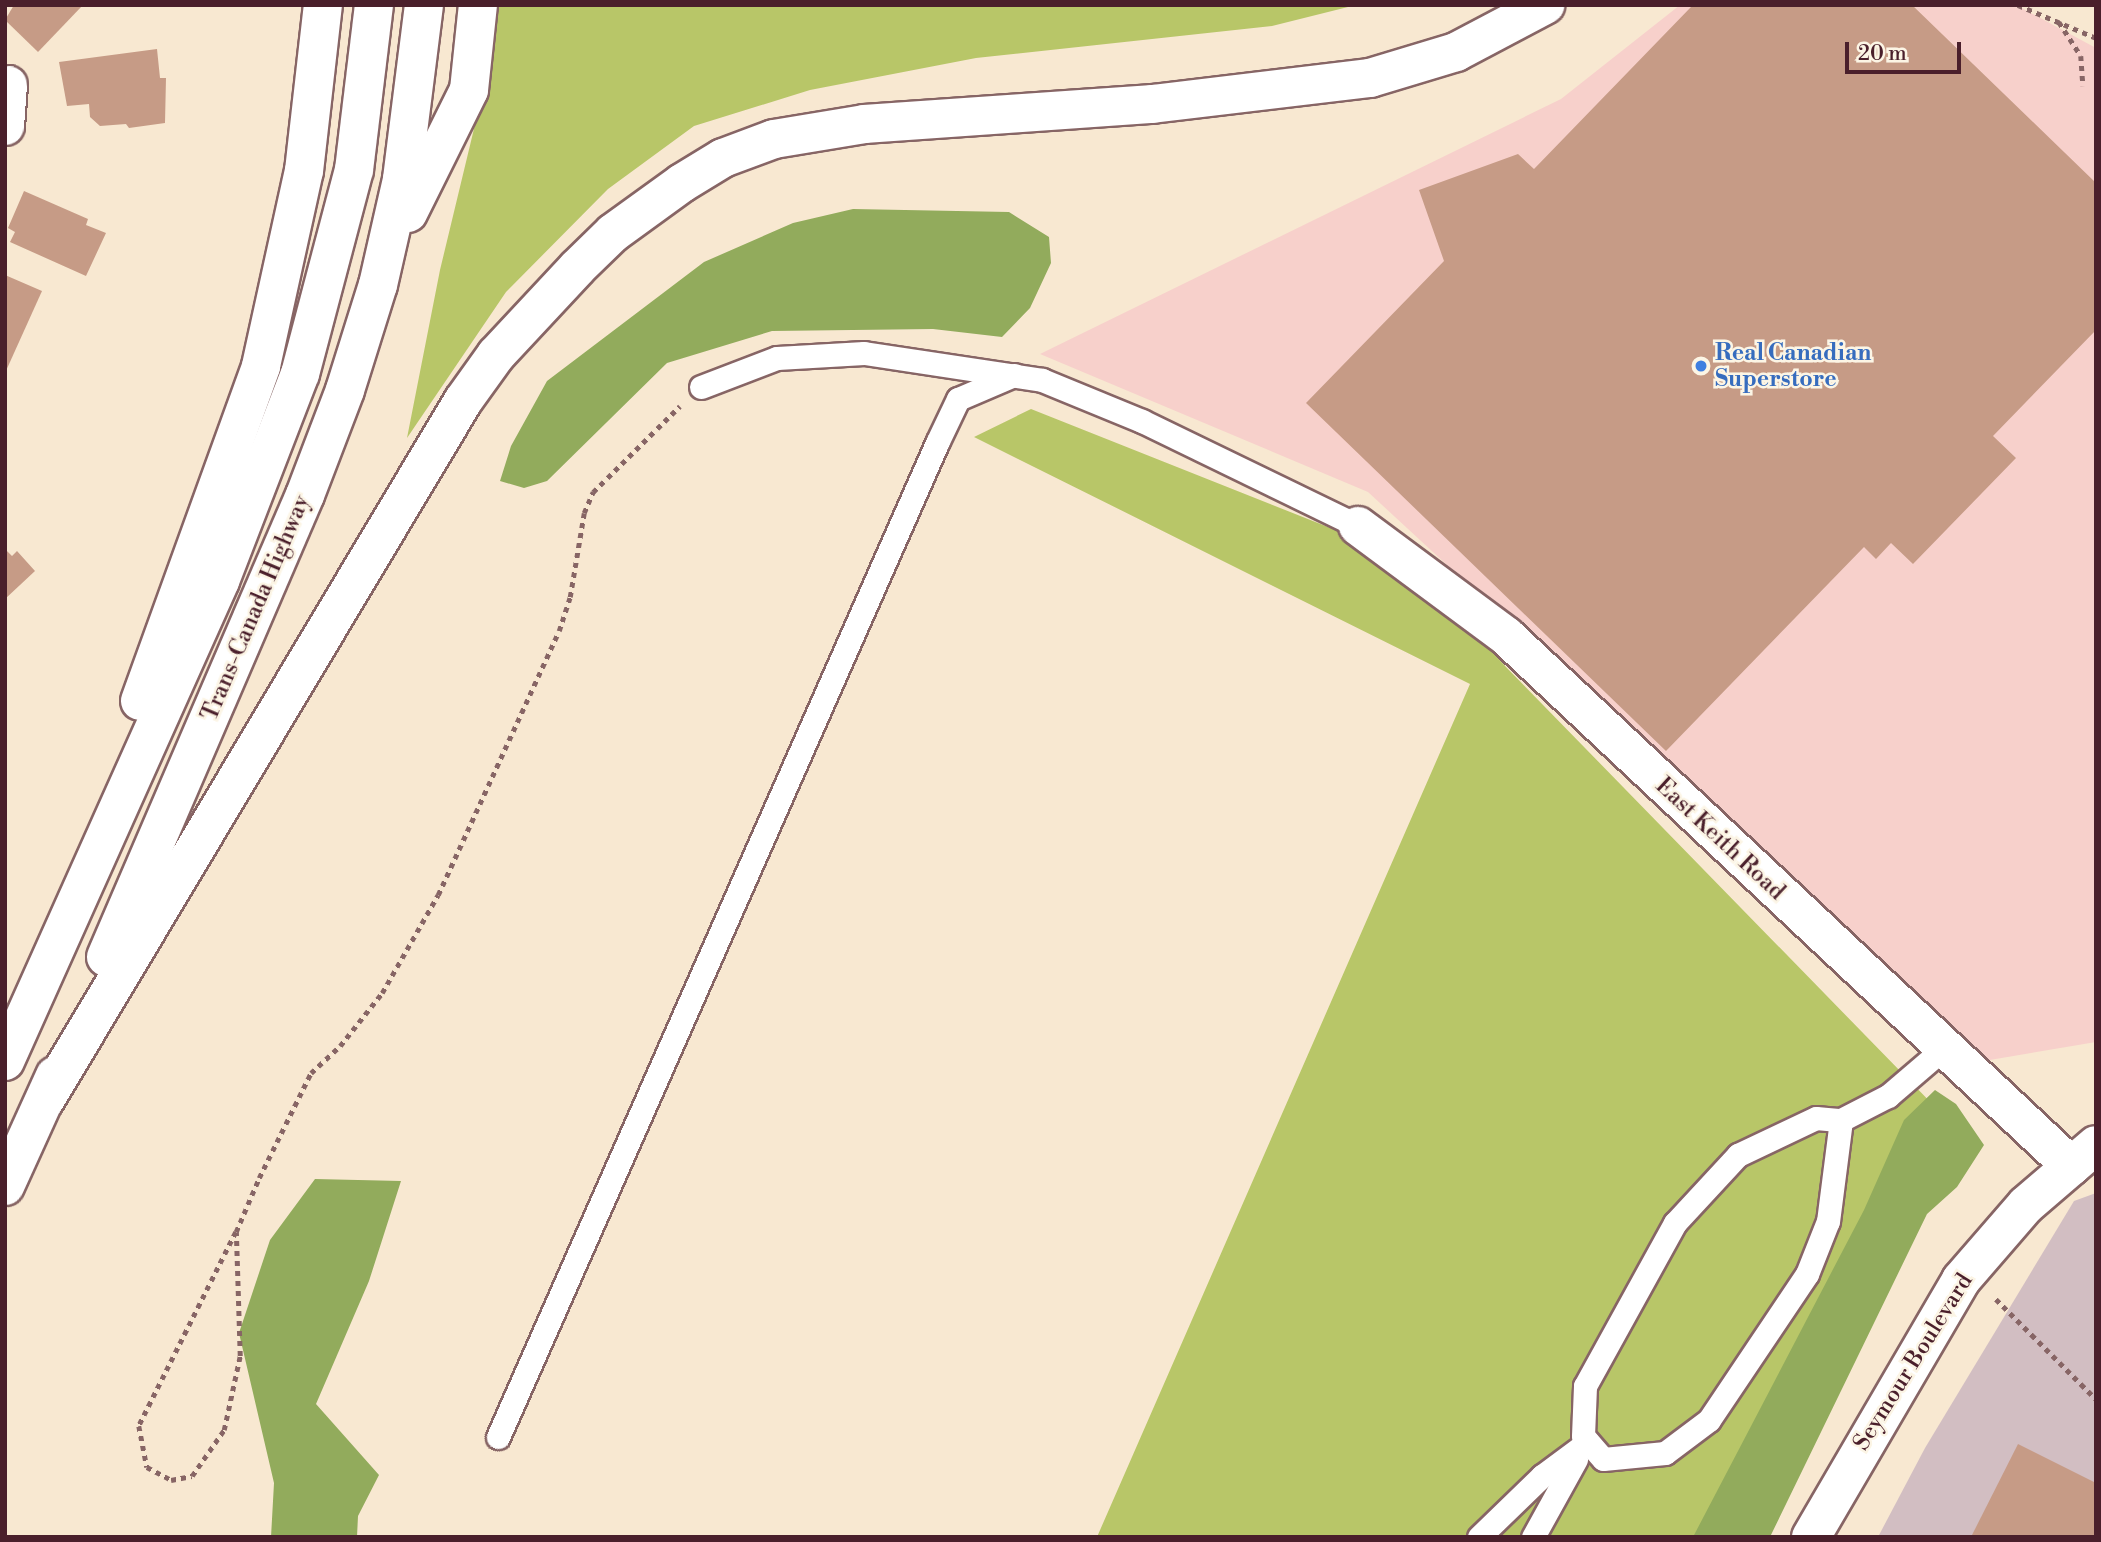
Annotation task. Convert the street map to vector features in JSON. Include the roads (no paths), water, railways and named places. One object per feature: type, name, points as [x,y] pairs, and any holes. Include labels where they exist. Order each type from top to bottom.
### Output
[{"type":"main road","points":[[5,1059],[207,526],[261,366],[304,171],[323,5]]},
{"type":"main road","name":"Trans-Canada Highway","points":[[5,1059],[220,581],[300,374],[354,170],[374,5]]},
{"type":"main road","name":"Trans-Canada Highway","points":[[5,1186],[45,1100],[305,495],[345,390],[382,265],[402,179],[424,5]]},
{"type":"main road","points":[[382,265],[469,90],[478,5]]},
{"type":"main road","points":[[45,1100],[463,401],[534,312],[612,233],[723,158],[774,139],[865,124],[1177,102],[1370,78],[1456,52],[1545,5]]},
{"type":"main road","points":[[5,126],[8,85]]},
{"type":"main road","name":"East Keith Road","points":[[1358,526],[1506,636],[1944,1048],[2083,1156]]},
{"type":"main road","name":"Seymour Boulevard","points":[[1811,1537],[1892,1392],[1968,1271],[2026,1205],[2083,1156]]},
{"type":"lane","points":[[701,387],[778,358],[864,353],[1042,380],[1142,421],[1358,526]]},
{"type":"lane","points":[[498,1437],[958,399],[1014,375]]},
{"type":"lane","points":[[1841,1120],[1828,1221],[1807,1273],[1709,1420],[1665,1453],[1603,1459],[1583,1436],[1585,1387],[1675,1223],[1738,1155],[1816,1118],[1841,1120],[1888,1096],[1944,1048]]},
{"type":"lane","points":[[1479,1537],[1542,1476],[1588,1442]]},
{"type":"lane","points":[[1533,1537],[1563,1476],[1588,1442]]},
{"type":"place","name":"Real Canadian Superstore","points":[[1701,366]]}]
